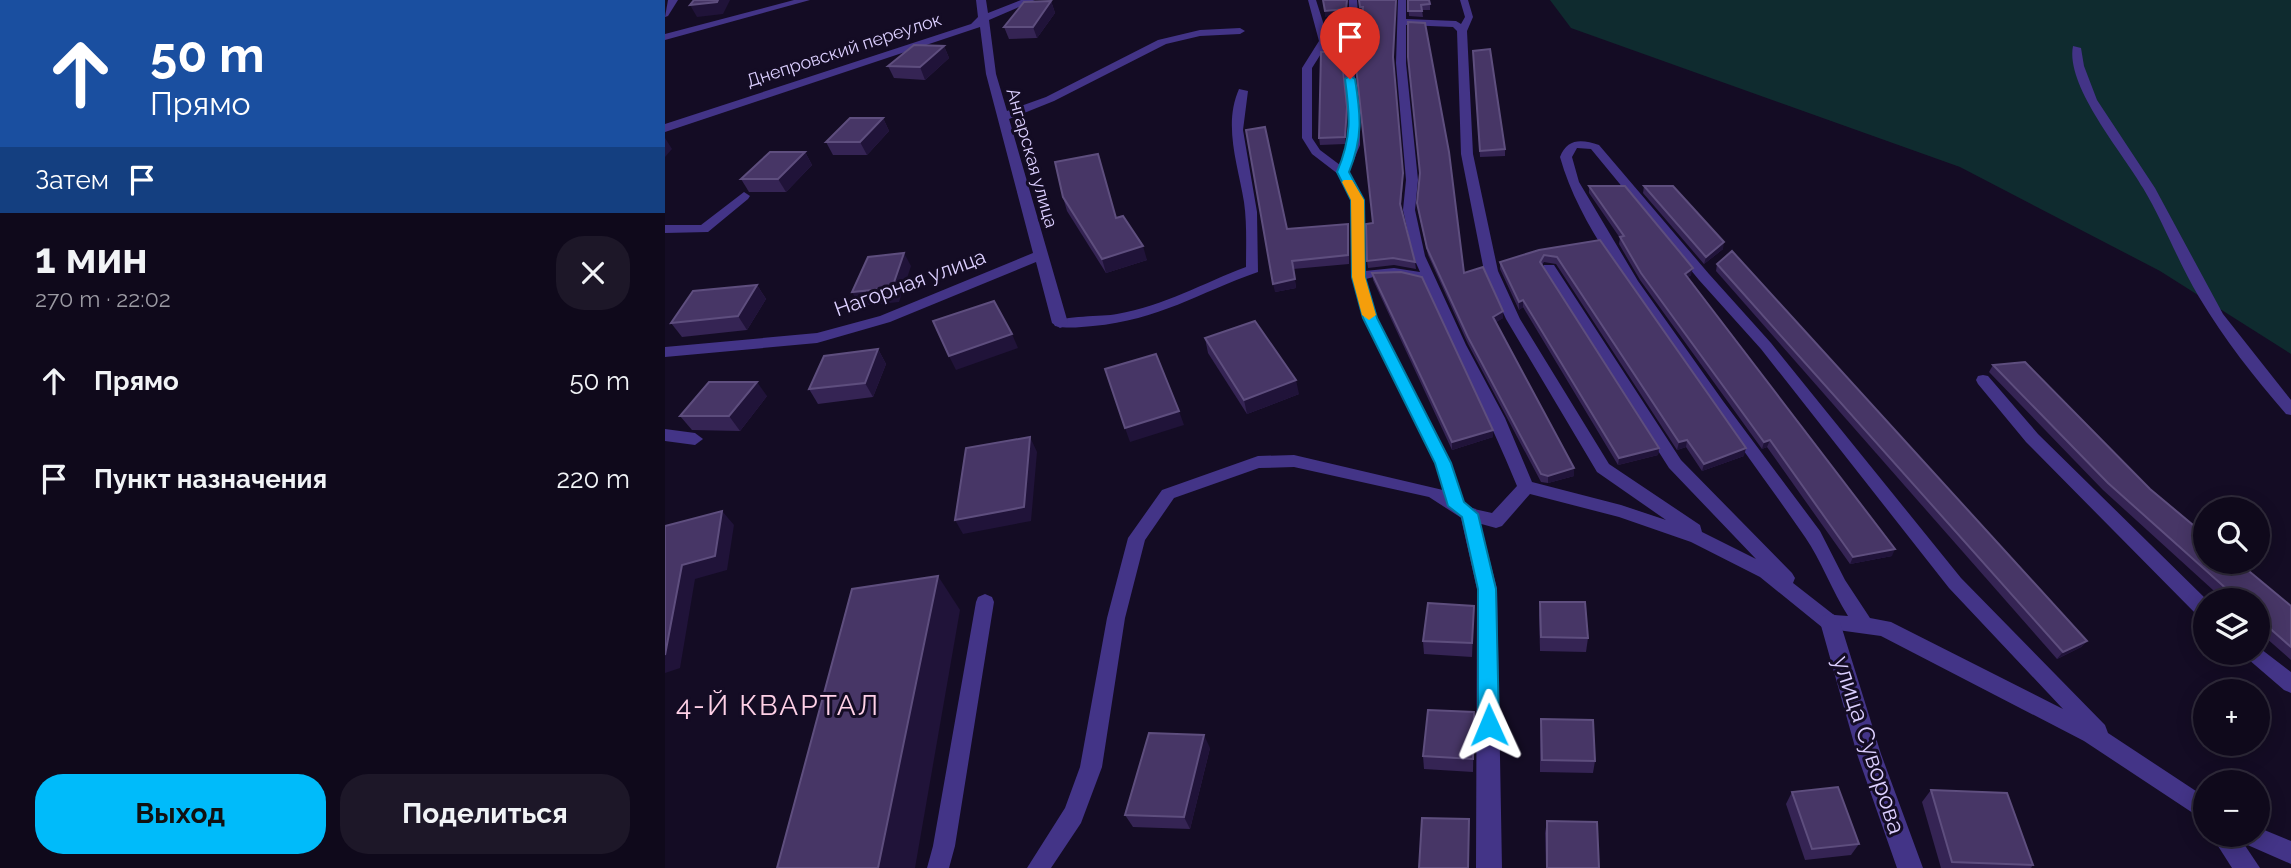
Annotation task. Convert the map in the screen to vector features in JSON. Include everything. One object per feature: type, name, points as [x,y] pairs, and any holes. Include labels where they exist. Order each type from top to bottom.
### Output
[{"type":"street","points":[[666,13],[673,0]]},
{"type":"street","points":[[665,37],[805,0]]},
{"type":"street","name":"Ангарская улица","points":[[981,0],[991,74],[1060,323]]},
{"type":"street","name":"Днепровский переулок","points":[[665,128],[975,26],[982,19],[1030,0]]},
{"type":"street","points":[[1003,117],[1050,99],[1162,42],[1200,33],[1240,31]]},
{"type":"street","name":"Нагорная улица","points":[[665,352],[817,338],[885,319],[1041,255]]},
{"type":"street","points":[[1463,510],[1487,589],[1489,868]]},
{"type":"street","name":"улица Суворова","points":[[1822,615],[1910,868]]},
{"type":"street","points":[[2232,847],[2248,868]]},
{"type":"lane","points":[[1313,0],[1324,41],[1335,53],[1355,113],[1354,145],[1343,172]]},
{"type":"lane","points":[[1353,0],[1354,27],[1335,53],[1307,68],[1307,138],[1316,152],[1343,172],[1357,200],[1359,277],[1370,318],[1443,463],[1463,510]]},
{"type":"lane","points":[[1402,0],[1401,63],[1412,180],[1409,210],[1427,279],[1497,418],[1526,487]]},
{"type":"lane","points":[[1464,0],[1469,17],[1462,31],[1468,154],[1491,271],[1513,319],[1603,468],[1728,553]]},
{"type":"lane","points":[[1403,22],[1455,24],[1462,31]]},
{"type":"lane","points":[[2076,48],[2077,68],[2090,101],[2141,174],[2173,230],[2196,279],[2242,354],[2291,410]]},
{"type":"lane","points":[[1060,323],[1098,323],[1156,309],[1253,269],[1248,192],[1237,139],[1237,114],[1243,92]]},
{"type":"lane","points":[[1865,626],[1838,585],[1814,536],[1613,253],[1580,198],[1565,161],[1568,150],[1575,144],[1585,143],[1595,147],[1766,346],[1955,583],[2114,750]]},
{"type":"lane","points":[[665,229],[704,229],[744,196]]},
{"type":"lane","points":[[1549,268],[1675,464],[1822,615]]},
{"type":"lane","points":[[1359,277],[1403,270],[1427,279]]},
{"type":"lane","points":[[1983,380],[2032,438],[2193,598]]},
{"type":"lane","points":[[665,435],[695,439]]},
{"type":"lane","points":[[1038,868],[1073,815],[1091,767],[1116,618],[1137,538],[1168,494],[1258,462],[1294,461],[1434,492],[1463,510],[1496,521],[1526,487]]},
{"type":"lane","points":[[1526,487],[1621,511],[1697,537],[1766,572],[1822,615],[1884,628],[2080,729],[2193,803]]},
{"type":"lane","points":[[938,868],[985,602]]},
{"type":"lane","points":[[2269,665],[2291,684]]},
{"type":"lane","points":[[2270,844],[2291,853]]},
{"type":"green space","points":[[1550,0],[2291,0],[2291,354],[2160,271],[1960,167],[1571,28]]},
{"type":"building","points":[[694,0],[718,0],[690,5]]},
{"type":"building","points":[[1323,0],[1347,0],[1346,9],[1325,11]]},
{"type":"building","points":[[1359,0],[1396,0],[1393,57],[1403,173],[1400,204],[1415,262],[1393,258],[1367,261],[1366,224],[1373,223],[1355,58],[1356,51],[1360,51],[1363,7],[1360,7]]},
{"type":"building","points":[[1408,0],[1429,0],[1430,4],[1421,5],[1422,11],[1408,11]]},
{"type":"building","points":[[1051,1],[1033,27],[1004,27],[1024,2]]},
{"type":"building","points":[[1408,22],[1425,23],[1449,152],[1464,273],[1483,267],[1503,311],[1493,317],[1574,468],[1548,476],[1541,474],[1468,337],[1427,248],[1417,203],[1420,173],[1408,57]]},
{"type":"building","points":[[914,45],[944,46],[920,67],[888,66]]},
{"type":"building","points":[[1490,49],[1505,149],[1480,151],[1473,51]]},
{"type":"building","points":[[1341,51],[1347,107],[1345,137],[1319,138],[1321,52]]},
{"type":"building","points":[[850,118],[883,118],[860,142],[826,142]]},
{"type":"building","points":[[1265,127],[1287,229],[1348,224],[1348,255],[1292,261],[1295,279],[1273,284],[1246,130]]},
{"type":"building","points":[[770,152],[805,152],[778,179],[741,179]]},
{"type":"building","points":[[1098,154],[1116,218],[1123,216],[1143,246],[1102,259],[1063,197],[1055,162]]},
{"type":"building","points":[[1589,186],[1625,186],[1693,268],[1685,274],[1895,549],[1853,557],[1770,440],[1764,442],[1641,273],[1620,237],[1624,236]]},
{"type":"building","points":[[1644,186],[1673,186],[1724,242],[1706,257]]},
{"type":"building","points":[[1600,240],[1746,448],[1704,464],[1687,440],[1679,442],[1557,257],[1544,255],[1540,262],[1659,448],[1619,458],[1523,300],[1519,302],[1500,262],[1539,250]]},
{"type":"building","points":[[1732,251],[2087,641],[2063,652],[1717,264]]},
{"type":"building","points":[[904,253],[892,288],[852,292],[868,257]]},
{"type":"building","points":[[1401,272],[1422,277],[1493,430],[1452,442],[1372,273]]},
{"type":"building","points":[[757,285],[738,316],[671,323],[693,291]]},
{"type":"building","points":[[994,301],[1012,334],[949,356],[933,321]]},
{"type":"building","points":[[1255,321],[1296,380],[1244,400],[1205,338]]},
{"type":"building","points":[[878,349],[865,383],[809,389],[824,356]]},
{"type":"building","points":[[1156,354],[1179,411],[1125,428],[1105,369]]},
{"type":"building","points":[[2025,362],[2150,489],[2193,525],[2193,559],[2108,483],[1993,365]]},
{"type":"building","points":[[709,382],[757,382],[729,416],[680,416]]},
{"type":"building","points":[[1030,437],[1024,507],[955,520],[966,448]]},
{"type":"building","points":[[722,511],[715,556],[682,565],[665,655],[665,526]]},
{"type":"building","points":[[2210,574],[2252,574],[2269,588],[2226,588]]},
{"type":"building","points":[[938,576],[878,868],[777,868],[852,589]]},
{"type":"building","points":[[2270,589],[2291,606],[2291,647],[2270,628]]},
{"type":"building","points":[[1540,602],[1585,602],[1588,638],[1541,637]]},
{"type":"building","points":[[1428,603],[1474,606],[1472,643],[1423,641]]},
{"type":"building","points":[[1428,710],[1474,712],[1473,759],[1423,756]]},
{"type":"building","points":[[1541,719],[1593,720],[1595,761],[1542,760]]},
{"type":"building","points":[[1149,733],[1204,735],[1184,817],[1125,815]]},
{"type":"building","points":[[1838,787],[1859,844],[1812,849],[1792,792]]},
{"type":"building","points":[[1931,790],[2007,793],[2033,865],[1952,862]]},
{"type":"building","points":[[1422,818],[1469,819],[1468,868],[1419,868]]},
{"type":"building","points":[[1547,821],[1597,822],[1599,868],[1547,868]]},
{"type":"slow traffic","points":[[1348,182],[1357,200],[1359,277],[1369,315]]},
{"type":"district","name":"4-Й КВАРТАЛ","points":[[778,705]]},
{"type":"route","points":[[1350,79],[1355,113],[1354,145],[1343,172],[1357,200],[1359,277],[1370,318],[1443,463],[1457,506],[1469,514],[1487,589],[1489,725]]}]
